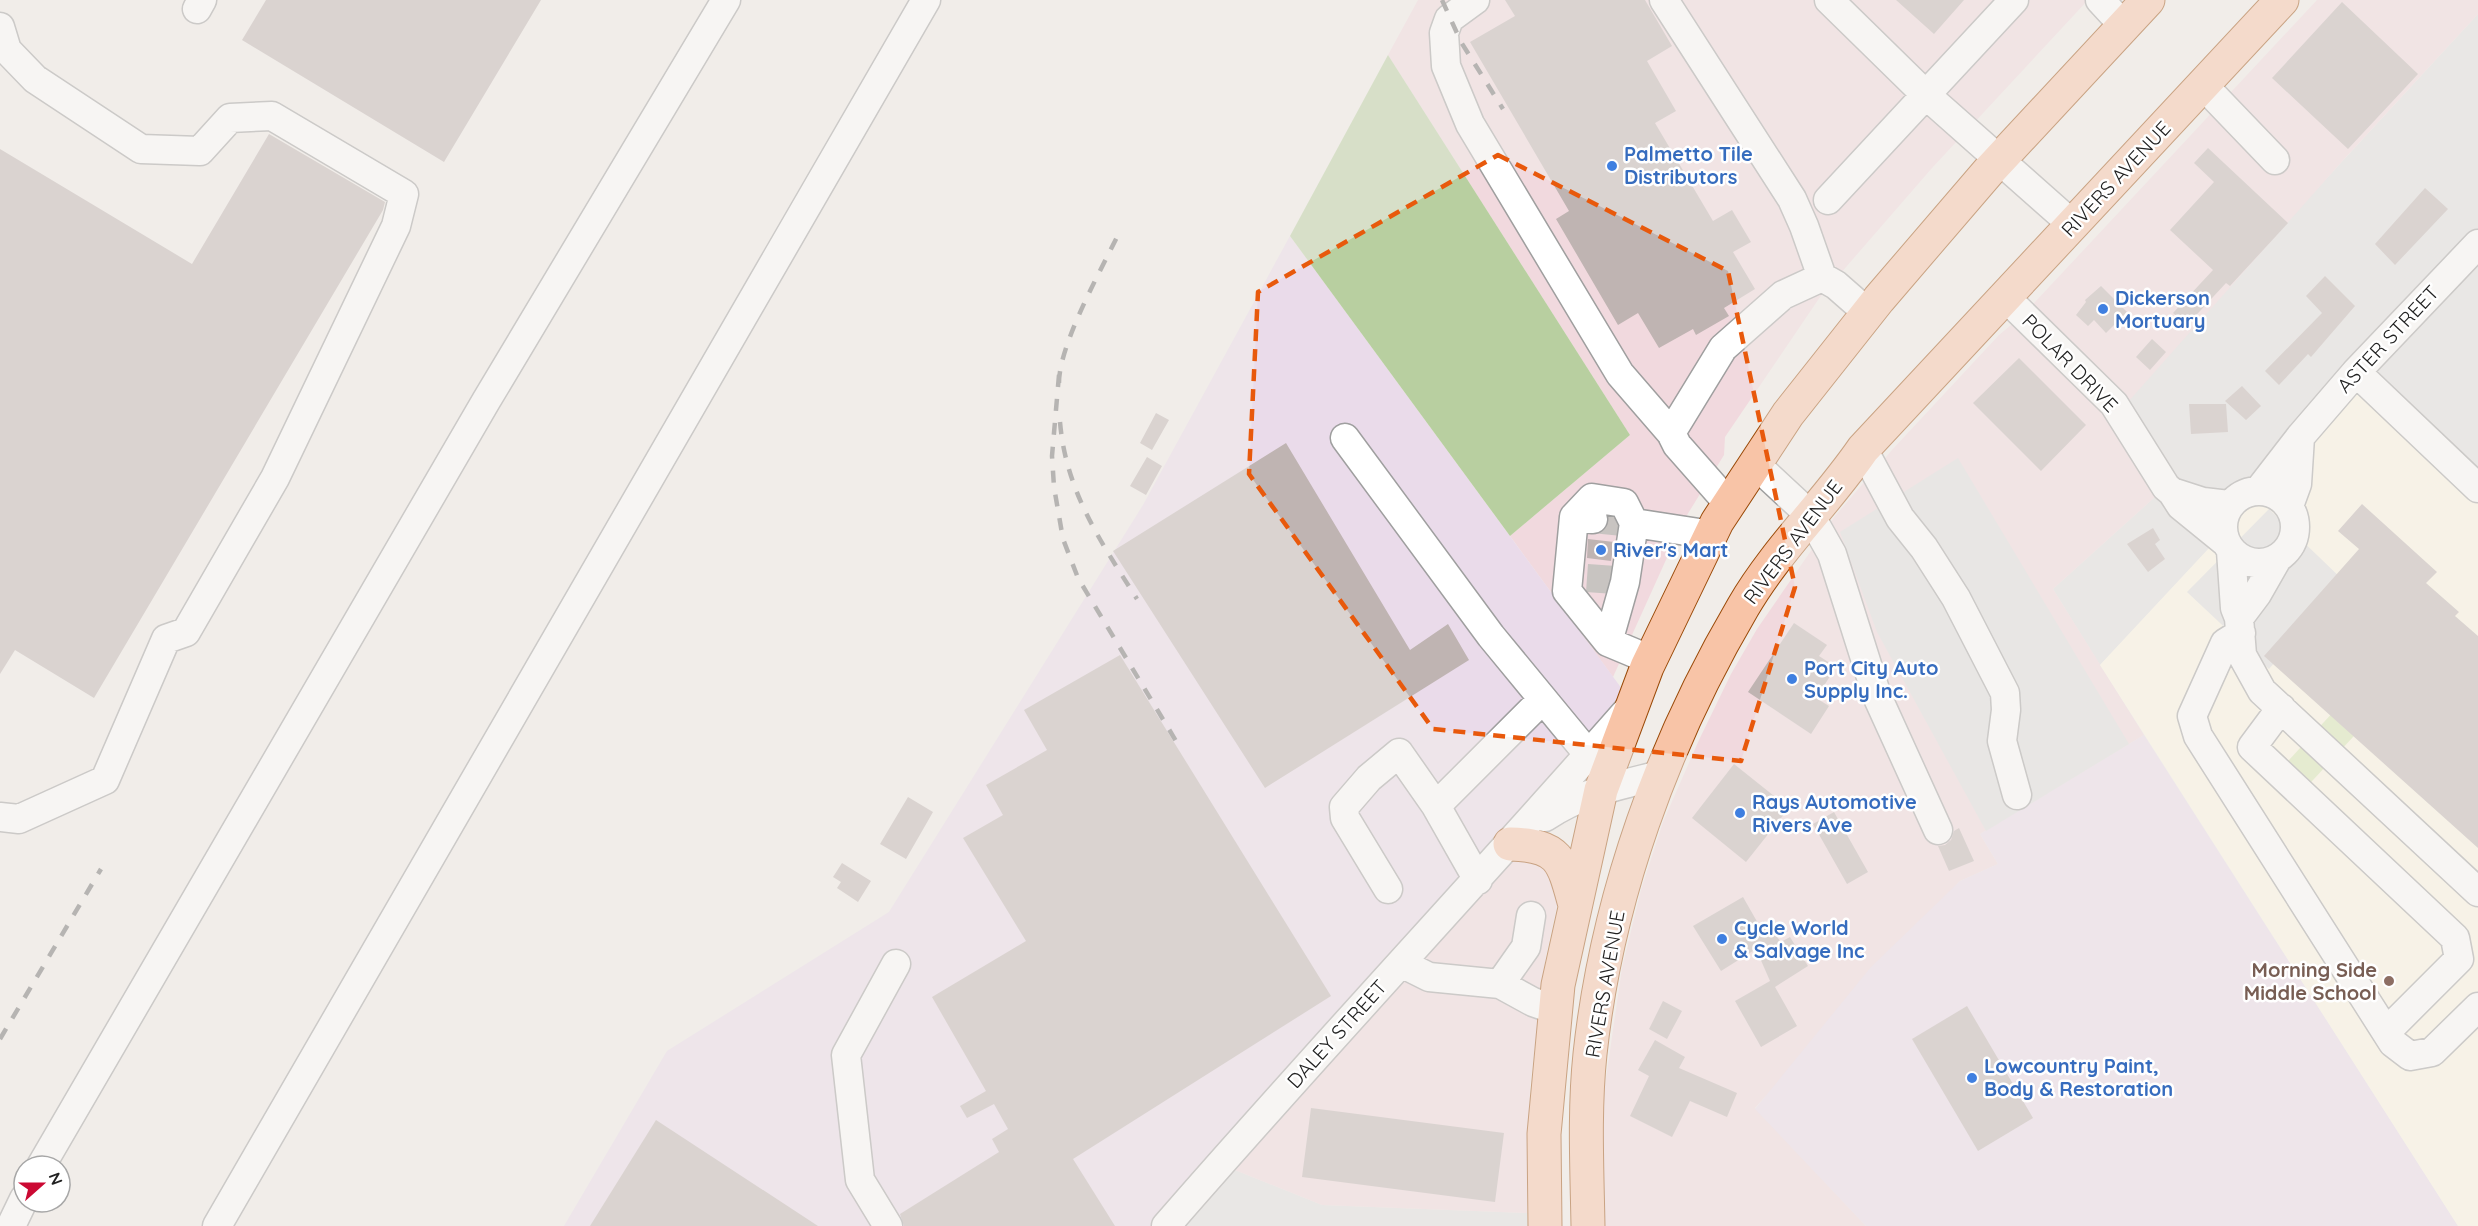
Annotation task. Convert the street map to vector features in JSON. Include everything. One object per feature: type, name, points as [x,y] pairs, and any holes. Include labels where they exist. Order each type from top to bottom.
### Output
[{"type":"main road","name":"RIVERS AVENUE","points":[[1545,1226],[1544,1134],[1558,985],[1601,790],[1651,660],[1717,522],[1788,414],[1868,313],[2000,159],[2148,0]]},
{"type":"main road","points":[[2232,53],[2241,14],[2254,0]]},
{"type":"main road","name":"RIVERS AVENUE","points":[[1588,1226],[1586,1120],[1595,1015],[1614,924],[1631,860],[1660,775],[1682,724],[1744,606],[1810,515],[1863,449],[2282,0]]},
{"type":"main road","points":[[1510,844],[1529,844],[1546,849],[1559,859],[1567,874],[1575,905]]},
{"type":"street","points":[[48,1154],[486,401],[726,0]]},
{"type":"street","points":[[217,1226],[926,0]]},
{"type":"street","points":[[1475,0],[1449,19],[1444,33],[1446,66],[1470,124],[1620,374],[1671,433],[1677,445],[1729,504]]},
{"type":"street","points":[[1664,0],[1792,199],[1822,277],[1836,285],[1868,313]]},
{"type":"street","points":[[1829,0],[1926,95],[2073,225]]},
{"type":"street","points":[[1828,200],[2014,0]]},
{"type":"street","points":[[2100,0],[2124,26]]},
{"type":"street","points":[[0,817],[19,819],[105,780],[166,639],[186,632],[275,478],[396,226],[404,194],[272,116],[230,118],[200,151],[141,149],[35,79],[2,42]]},
{"type":"street","points":[[2203,85],[2275,160]]},
{"type":"street","name":"ASTER STREET","points":[[2259,490],[2300,436],[2356,372],[2478,244]]},
{"type":"street","points":[[1671,433],[1723,348],[1783,295],[1822,277]]},
{"type":"street","name":"POLAR DRIVE","points":[[2005,297],[2114,404],[2166,487],[2181,506],[2228,546]]},
{"type":"street","points":[[2356,372],[2478,488]]},
{"type":"street","points":[[2289,506],[2297,484],[2300,436]]},
{"type":"street","points":[[1345,438],[1491,636],[1589,755]]},
{"type":"street","points":[[1863,449],[1900,518],[1924,548],[1956,598],[2005,693],[2006,710],[2002,741],[2017,795]]},
{"type":"street","points":[[1755,464],[1810,515],[1832,554],[1877,696],[1938,830]]},
{"type":"street","points":[[2478,891],[2262,691],[2241,655],[2240,625],[2235,608],[2228,546],[2222,528],[2229,505],[2237,497],[2248,491],[2271,492],[2289,506],[2294,517],[2295,529],[2293,540],[2287,550],[2277,559],[2240,625],[2224,643],[2192,716],[2198,736],[2393,1043],[2410,1056],[2432,1052],[2478,1007]]},
{"type":"street","points":[[2172,492],[2203,502],[2229,505]]},
{"type":"street","points":[[1608,642],[1628,523],[1624,503],[1592,498],[1584,518],[1578,577],[1567,591],[1608,642],[1651,660]]},
{"type":"street","points":[[1628,523],[1712,535]]},
{"type":"street","points":[[2228,546],[2241,559],[2253,563],[2266,563],[2277,559]]},
{"type":"street","points":[[1436,806],[1542,700]]},
{"type":"street","name":"DALEY STREET","points":[[1166,1226],[1248,1131],[1478,880],[1633,704]]},
{"type":"street","points":[[2281,708],[2252,747],[2455,938],[2459,959],[2386,1032]]},
{"type":"street","points":[[1388,889],[1345,818],[1344,807],[1370,778],[1399,753],[1436,806],[1478,880]]},
{"type":"street","name":"DALEY STREET","points":[[1510,844],[1568,801],[1660,775]]},
{"type":"street","points":[[1500,984],[1526,947],[1531,916]]},
{"type":"street","points":[[1401,963],[1429,977],[1500,984],[1533,1002],[1556,1010]]},
{"type":"street","points":[[888,1226],[860,1180],[846,1055],[896,964]]},
{"type":"highlighted area","points":[[1498,155],[1728,271],[1795,587],[1741,761],[1433,729],[1249,474],[1258,292]]},
{"type":"shaded area","points":[[1418,0],[2088,0],[1932,168],[1820,297],[1725,437],[1724,455],[1684,520],[1613,677],[1510,536],[1630,435],[1388,55]]},
{"type":"shaded area","points":[[2317,0],[2478,0],[2478,14],[2346,157],[2119,412],[2166,487],[2053,589],[2144,735],[1980,834],[1998,864],[1960,881],[1755,1108],[1866,1226],[1605,1226],[1600,1133],[1604,1092],[1622,968],[1641,890],[1663,822],[1699,740],[1731,674],[1757,629],[1835,516],[1892,450],[1999,335],[2023,315]]},
{"type":"shaded area","points":[[2478,14],[2478,499],[2351,396],[2100,665],[2053,589],[2166,487],[2119,412],[2150,370]]},
{"type":"shaded area","points":[[1290,236],[1633,704],[1159,1226],[564,1226],[667,1051],[889,912],[1143,505]]},
{"type":"shaded area","name":"Morning Side Middle School","points":[[2358,393],[2478,499],[2478,1226],[2458,1226],[2100,665],[2351,396]]},
{"type":"shaded area","points":[[1958,458],[2129,744],[1986,831],[1877,632],[1840,532]]},
{"type":"shaded area","points":[[2269,509],[2345,582],[2269,669],[2187,592]]},
{"type":"shaded area","points":[[2144,735],[2458,1226],[1866,1226],[1755,1109],[1871,967],[1960,881],[1998,864],[1980,834]]},
{"type":"shaded area","points":[[1496,859],[1527,859],[1552,872],[1559,897],[1546,956],[1530,1087],[1527,1213],[1322,1205],[1220,1164]]},
{"type":"shaded area","points":[[1220,1164],[1322,1205],[1527,1213],[1528,1226],[1166,1226]]},
{"type":"green space","points":[[1388,55],[1630,435],[1510,536],[1290,236]]},
{"type":"green space","points":[[2359,684],[2380,708],[2300,794],[2278,772]]},
{"type":"building","points":[[266,0],[541,0],[444,162],[242,40]]},
{"type":"building","name":"Palmetto Tile Distributors","points":[[1505,0],[1645,0],[1672,46],[1647,61],[1676,111],[1655,123],[1713,221],[1732,210],[1751,242],[1733,252],[1755,289],[1724,308],[1729,316],[1696,335],[1693,329],[1659,348],[1638,313],[1618,325],[1556,219],[1569,211],[1470,42],[1515,16]]},
{"type":"building","points":[[1896,0],[1964,0],[1934,34]]},
{"type":"building","points":[[2342,2],[2418,74],[2348,149],[2272,78]]},
{"type":"building","points":[[269,134],[385,202],[383,210],[94,698],[15,650],[0,674],[0,149],[192,264]]},
{"type":"building","points":[[2208,148],[2288,223],[2230,286],[2226,283],[2187,325],[2173,313],[2213,270],[2170,230],[2214,182],[2194,163]]},
{"type":"building","points":[[2425,188],[2448,209],[2395,265],[2375,244]]},
{"type":"building","points":[[2325,276],[2355,306],[2311,357],[2308,354],[2279,385],[2265,371],[2322,313],[2306,296]]},
{"type":"building","name":"Dickerson Mortuary","points":[[2101,286],[2127,312],[2106,333],[2094,320],[2088,326],[2076,315],[2086,302],[2085,300]]},
{"type":"building","points":[[2152,339],[2166,352],[2150,370],[2136,357]]},
{"type":"building","points":[[2019,358],[2086,425],[2041,471],[1973,403]]},
{"type":"building","points":[[2242,386],[2261,406],[2246,420],[2225,401]]},
{"type":"building","points":[[2189,404],[2226,404],[2228,432],[2191,434]]},
{"type":"building","points":[[1156,413],[1169,420],[1152,450],[1140,443]]},
{"type":"building","points":[[1286,443],[1410,650],[1448,624],[1469,660],[1265,788],[1113,551]]},
{"type":"building","points":[[1147,457],[1162,466],[1146,495],[1130,486]]},
{"type":"building","points":[[2362,504],[2437,572],[2426,583],[2459,612],[2455,616],[2478,636],[2478,848],[2264,656],[2359,549],[2338,531]]},
{"type":"building","points":[[2153,528],[2160,540],[2155,544],[2165,559],[2148,572],[2127,544]]},
{"type":"building","name":"River's Mart","points":[[1588,539],[1614,542],[1611,561],[1587,558]]},
{"type":"building","name":"Port City Auto Supply Inc.","points":[[1794,623],[1827,645],[1819,656],[1836,667],[1816,698],[1829,706],[1811,734],[1748,692]]},
{"type":"building","points":[[1120,655],[1331,996],[1073,1159],[1115,1226],[904,1226],[900,1214],[999,1152],[992,1139],[1008,1129],[994,1104],[967,1118],[960,1106],[986,1091],[932,997],[1026,941],[963,838],[1003,815],[986,785],[1047,750],[1024,710]]},
{"type":"building","name":"Rays Automotive Rivers Ave","points":[[1734,764],[1789,808],[1746,862],[1692,818]]},
{"type":"building","points":[[908,797],[933,812],[906,859],[880,844]]},
{"type":"building","points":[[1834,812],[1868,872],[1847,884],[1813,824]]},
{"type":"building","points":[[1959,828],[1974,861],[1949,871],[1938,846],[1945,845],[1951,840],[1954,831]]},
{"type":"building","points":[[842,863],[871,881],[858,902],[837,888],[841,882],[833,877]]},
{"type":"building","points":[[1743,897],[1759,925],[1764,921],[1781,942],[1790,937],[1808,966],[1775,987],[1797,1026],[1761,1047],[1735,1001],[1770,981],[1756,949],[1721,971],[1693,926]]},
{"type":"building","points":[[1663,1001],[1682,1011],[1667,1039],[1649,1029]]},
{"type":"building","name":"Lowcountry Paint, Body & Restoration","points":[[1967,1006],[2033,1118],[1978,1151],[1912,1039]]},
{"type":"building","points":[[1655,1040],[1685,1057],[1679,1068],[1737,1093],[1727,1117],[1690,1101],[1672,1137],[1630,1116],[1649,1076],[1638,1070]]},
{"type":"building","points":[[1311,1108],[1504,1133],[1495,1202],[1302,1177]]},
{"type":"building","points":[[656,1120],[818,1226],[590,1226]]},
{"type":"tunnel","points":[[1593,519],[1622,522]]},
{"type":"tunnel","points":[[1587,578],[1615,580]]},
{"type":"railway","points":[[1442,0],[1461,42],[1503,109]]},
{"type":"railway","points":[[1059,383],[1061,367],[1073,329],[1118,235]]},
{"type":"railway","points":[[1059,375],[1052,456],[1054,487],[1063,539],[1078,578],[1179,746]]},
{"type":"railway","points":[[1060,422],[1070,471],[1087,515],[1137,599]]},
{"type":"railway","points":[[0,1039],[101,869]]},
{"type":"place","name":"Palmetto Tile Distributors","points":[[1612,166]]},
{"type":"place","name":"Dickerson Mortuary","points":[[2103,309]]},
{"type":"place","name":"River's Mart","points":[[1601,550]]},
{"type":"place","name":"Port City Auto Supply Inc.","points":[[1792,679]]},
{"type":"place","name":"Rays Automotive Rivers Ave","points":[[1740,813]]},
{"type":"place","name":"Cycle World & Salvage Inc","points":[[1722,939]]},
{"type":"place","name":"Morning Side Middle School","points":[[2389,981]]},
{"type":"place","name":"Lowcountry Paint, Body & Restoration","points":[[1972,1078]]}]
